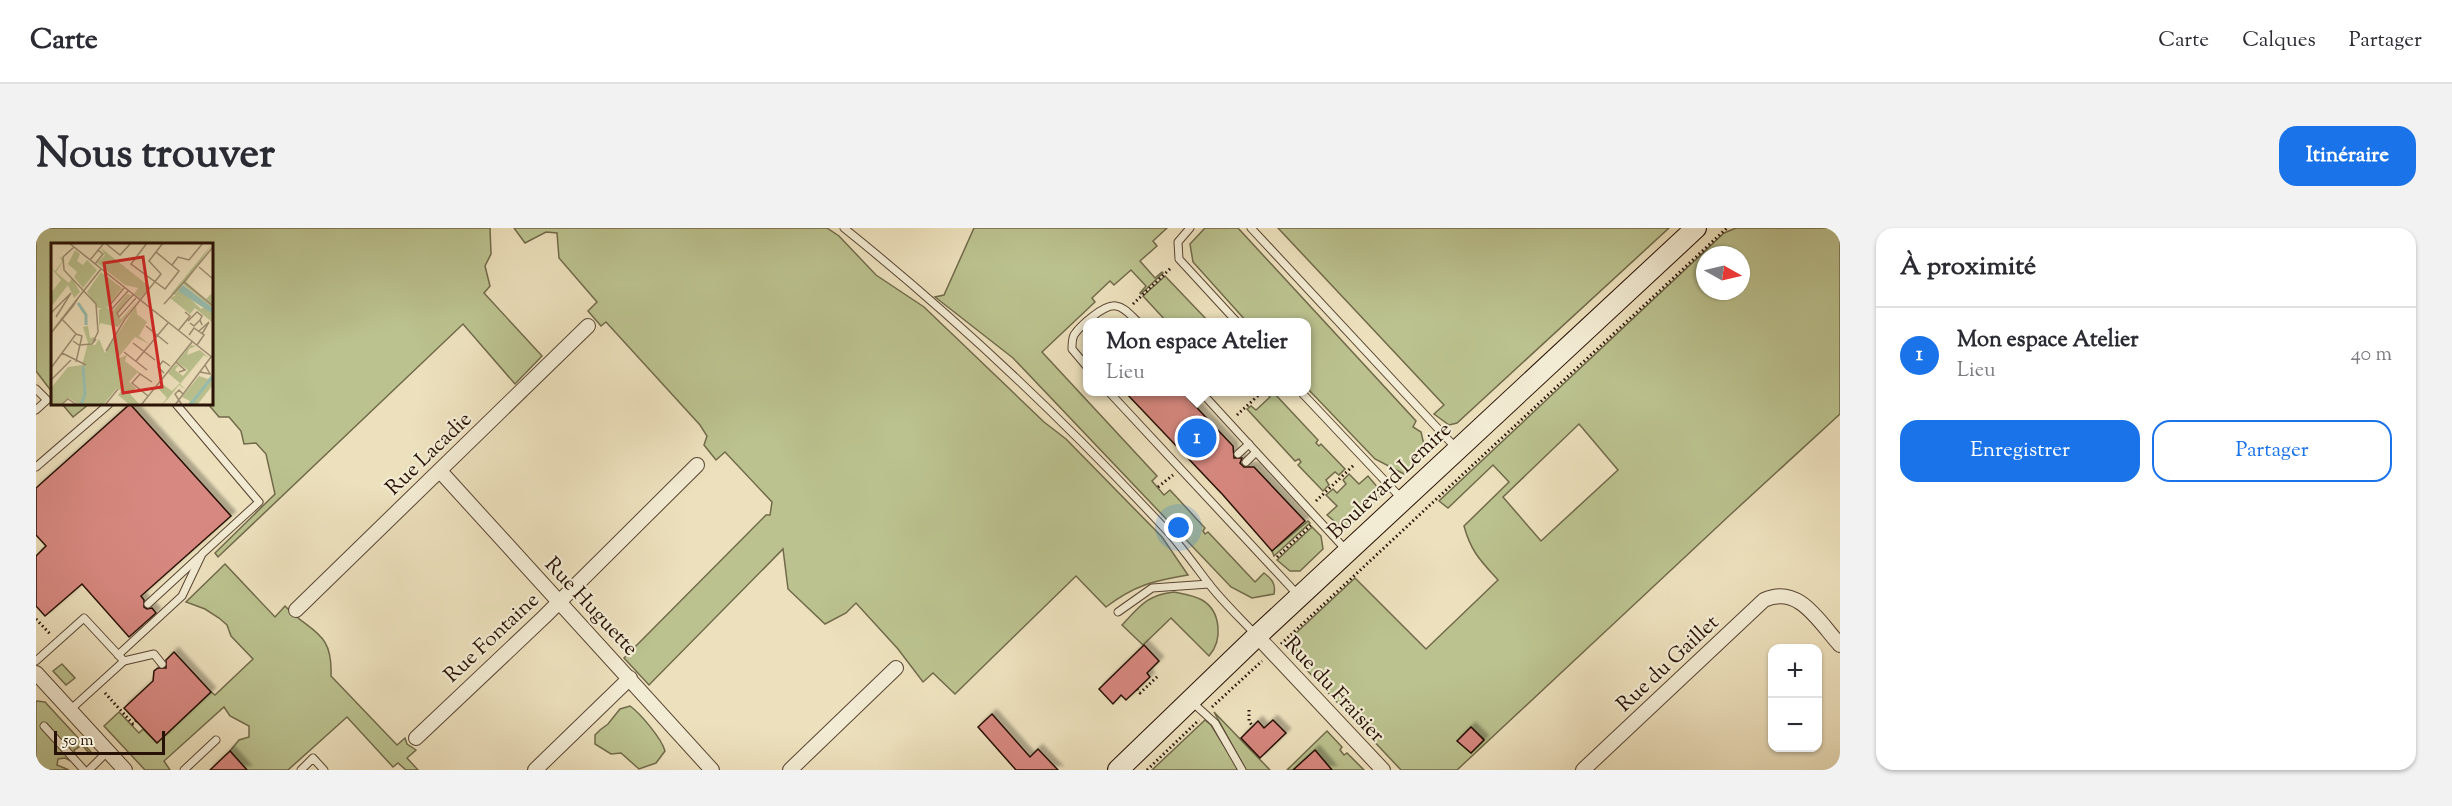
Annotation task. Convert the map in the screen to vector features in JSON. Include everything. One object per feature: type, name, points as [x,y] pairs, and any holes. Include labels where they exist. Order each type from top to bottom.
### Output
[{"type":"main road","name":"Boulevard Lemire","points":[[1118,770],[1257,636],[1696,228]]},
{"type":"street","name":"Rue Lacadie","points":[[296,610],[588,326]]},
{"type":"street","name":"Rue Fontaine","points":[[416,738],[559,602],[697,465]]},
{"type":"street","name":"Rue Huguette","points":[[440,471],[712,770]]},
{"type":"street","name":"Rue du Gaillet","points":[[1583,770],[1764,600],[1783,595],[1800,601],[1840,645]]},
{"type":"street","name":"Rue du Fraisier","points":[[1257,636],[1383,770]]},
{"type":"street","points":[[790,770],[896,668]]},
{"type":"street","points":[[535,770],[630,678]]},
{"type":"street","points":[[38,680],[70,710],[125,770]]},
{"type":"lane","points":[[844,228],[928,298],[1036,398],[1170,534],[1209,584],[1257,636]]},
{"type":"lane","points":[[1190,228],[1178,242],[1179,259],[1233,318]]},
{"type":"lane","points":[[1251,228],[1458,450]]},
{"type":"lane","points":[[1092,318],[1101,310],[1111,306],[1125,309],[1134,318]]},
{"type":"lane","points":[[1083,326],[1072,341],[1072,349],[1083,362]]},
{"type":"lane","points":[[36,389],[47,400],[36,410]]},
{"type":"lane","points":[[1113,396],[1299,597]]},
{"type":"lane","points":[[1205,396],[1348,552]]},
{"type":"lane","points":[[1305,396],[1403,500]]},
{"type":"lane","points":[[36,467],[108,405]]},
{"type":"lane","points":[[148,604],[259,502],[177,405]]},
{"type":"lane","points":[[1238,454],[1249,444]]},
{"type":"lane","points":[[1246,462],[1256,452]]},
{"type":"lane","points":[[70,710],[182,596],[202,554]]},
{"type":"lane","points":[[1118,612],[1152,588],[1209,584]]},
{"type":"lane","points":[[36,661],[84,618],[121,658]]},
{"type":"lane","points":[[121,658],[154,654],[162,664]]},
{"type":"lane","points":[[1191,700],[1215,723],[1242,770]]},
{"type":"lane","points":[[44,726],[86,770],[108,752]]},
{"type":"lane","points":[[184,770],[216,740]]},
{"type":"lane","points":[[301,770],[313,758],[324,770]]},
{"type":"path","points":[[1298,628],[1727,228]]},
{"type":"path","points":[[1132,304],[1164,274]]},
{"type":"path","points":[[1235,416],[1258,396]]},
{"type":"path","points":[[1314,502],[1347,472]]},
{"type":"path","points":[[1158,487],[1173,474]]},
{"type":"path","points":[[1276,558],[1311,525]]},
{"type":"path","points":[[36,619],[58,642]]},
{"type":"path","points":[[1137,689],[1140,693],[1158,676]]},
{"type":"path","points":[[1210,709],[1244,677]]},
{"type":"path","points":[[97,685],[133,724],[136,721]]},
{"type":"path","points":[[1249,711],[1249,721],[1253,727]]},
{"type":"path","points":[[1147,770],[1201,718]]},
{"type":"green space","points":[[36,228],[490,228],[491,254],[485,266],[490,286],[484,293],[542,356],[515,384],[463,324],[218,557],[215,553],[275,494],[266,454],[256,443],[244,444],[241,431],[229,417],[219,417],[209,405],[213,405],[213,243],[51,243],[51,391],[36,371]]},
{"type":"green space","points":[[514,228],[827,228],[839,236],[876,275],[924,307],[1044,422],[1066,439],[1162,537],[1188,575],[1145,585],[1106,607],[1076,576],[955,694],[933,673],[923,682],[898,649],[856,603],[846,613],[825,624],[788,589],[783,549],[649,685],[624,658],[766,515],[770,515],[772,502],[725,452],[716,460],[704,445],[707,436],[700,425],[606,322],[601,326],[588,311],[597,302],[559,258],[557,233],[546,232],[525,243]]},
{"type":"green space","points":[[974,228],[1167,228],[1153,241],[1157,246],[1140,261],[1155,278],[1163,273],[1141,294],[1146,286],[1131,270],[1114,285],[1110,281],[1092,298],[1095,302],[1042,352],[1157,476],[1152,481],[1164,495],[1170,490],[1205,528],[1203,531],[1205,534],[1208,532],[1255,582],[1264,573],[1267,575],[1274,585],[1274,594],[1252,598],[1231,587],[1013,358],[935,297],[944,295]]},
{"type":"green space","points":[[1205,228],[1238,228],[1416,421],[1413,427],[1421,432],[1426,453],[1404,474],[1375,459],[1311,392],[1311,318],[1243,318],[1193,262],[1190,244]]},
{"type":"green space","points":[[1278,228],[1669,228],[1457,423],[1449,425],[1434,414],[1444,405]]},
{"type":"green space","points":[[1736,228],[1840,228],[1840,414],[1457,770],[1401,770],[1304,667],[1296,653],[1296,633],[1355,578],[1426,649],[1498,580],[1473,550],[1464,526],[1509,482],[1493,465],[1448,508],[1439,501],[1696,259],[1696,300],[1750,300],[1750,246],[1710,246],[1724,233]],"holes":[[[1579,424],[1618,470],[1541,541],[1503,497]],[[1471,727],[1484,739],[1471,753],[1458,741]]]},
{"type":"green space","points":[[1165,276],[1205,318],[1163,318],[1143,296]]},
{"type":"green space","points":[[1277,396],[1318,440],[1316,443],[1319,446],[1321,444],[1345,469],[1339,475],[1335,472],[1326,480],[1329,485],[1323,491],[1298,465],[1301,462],[1299,459],[1295,461],[1247,409],[1251,406],[1256,410],[1270,397]]},
{"type":"green space","points":[[63,405],[88,405],[73,417]]},
{"type":"green space","points":[[1349,474],[1359,484],[1368,476],[1379,489],[1379,497],[1349,526],[1340,526],[1327,515],[1337,506],[1326,495],[1333,489],[1337,493],[1346,484],[1343,480]]},
{"type":"green space","points":[[1308,521],[1310,523],[1274,556],[1272,551]]},
{"type":"green space","points":[[1312,527],[1321,536],[1323,549],[1300,571],[1290,571],[1277,560]]},
{"type":"green space","points":[[225,564],[275,617],[285,606],[318,634],[328,649],[331,676],[397,745],[405,738],[407,744],[416,750],[407,758],[418,770],[406,770],[398,763],[393,767],[347,717],[288,770],[247,770],[230,751],[239,740],[249,737],[249,726],[230,716],[224,707],[164,761],[170,770],[145,770],[104,726],[119,712],[139,733],[143,729],[157,743],[211,692],[215,695],[253,659],[231,636],[227,625],[219,618],[205,609],[186,602]]},
{"type":"green space","points":[[1174,592],[1199,598],[1213,611],[1218,634],[1209,656],[1171,618],[1143,645],[1122,625],[1150,599]]},
{"type":"green space","points":[[62,664],[75,678],[66,685],[53,671]]},
{"type":"green space","points":[[36,701],[45,702],[91,752],[89,753],[82,745],[74,750],[76,756],[71,761],[65,758],[58,759],[57,765],[69,770],[36,770]]},
{"type":"green space","points":[[630,706],[650,727],[665,751],[656,763],[639,769],[621,753],[611,754],[595,744],[595,735],[620,709]]},
{"type":"green space","points":[[1214,712],[1270,770],[1246,770]]},
{"type":"green space","points":[[1205,720],[1211,725],[1239,770],[1152,770]]},
{"type":"green space","points":[[1327,731],[1342,747],[1340,750],[1344,755],[1347,753],[1364,770],[1332,770],[1315,751],[1298,770],[1287,770]]},
{"type":"building","points":[[1129,396],[1186,396],[1233,446],[1234,458],[1242,458],[1240,463],[1244,467],[1254,467],[1305,521],[1272,551],[1223,495]]},
{"type":"building","points":[[131,405],[231,516],[141,596],[144,600],[144,607],[152,608],[156,613],[129,637],[82,584],[45,616],[36,606],[36,556],[46,546],[36,535],[36,488]]},
{"type":"building","points":[[1144,645],[1159,661],[1147,673],[1150,677],[1126,700],[1121,695],[1113,704],[1099,689]]},
{"type":"building","points":[[174,652],[211,692],[157,743],[124,708],[153,681],[154,671],[158,668],[166,668],[166,660]]},
{"type":"building","points":[[992,714],[1030,757],[1038,749],[1058,770],[1016,770],[978,727]]},
{"type":"building","points":[[1273,720],[1286,733],[1260,758],[1241,738],[1258,721],[1264,728]]},
{"type":"building","points":[[1471,727],[1484,740],[1471,753],[1457,741]]},
{"type":"building","points":[[1315,750],[1332,770],[1293,770]]},
{"type":"building","points":[[230,751],[247,770],[210,770]]},
{"type":"place","name":"Mon espace Atelier","points":[[1197,438]]}]
